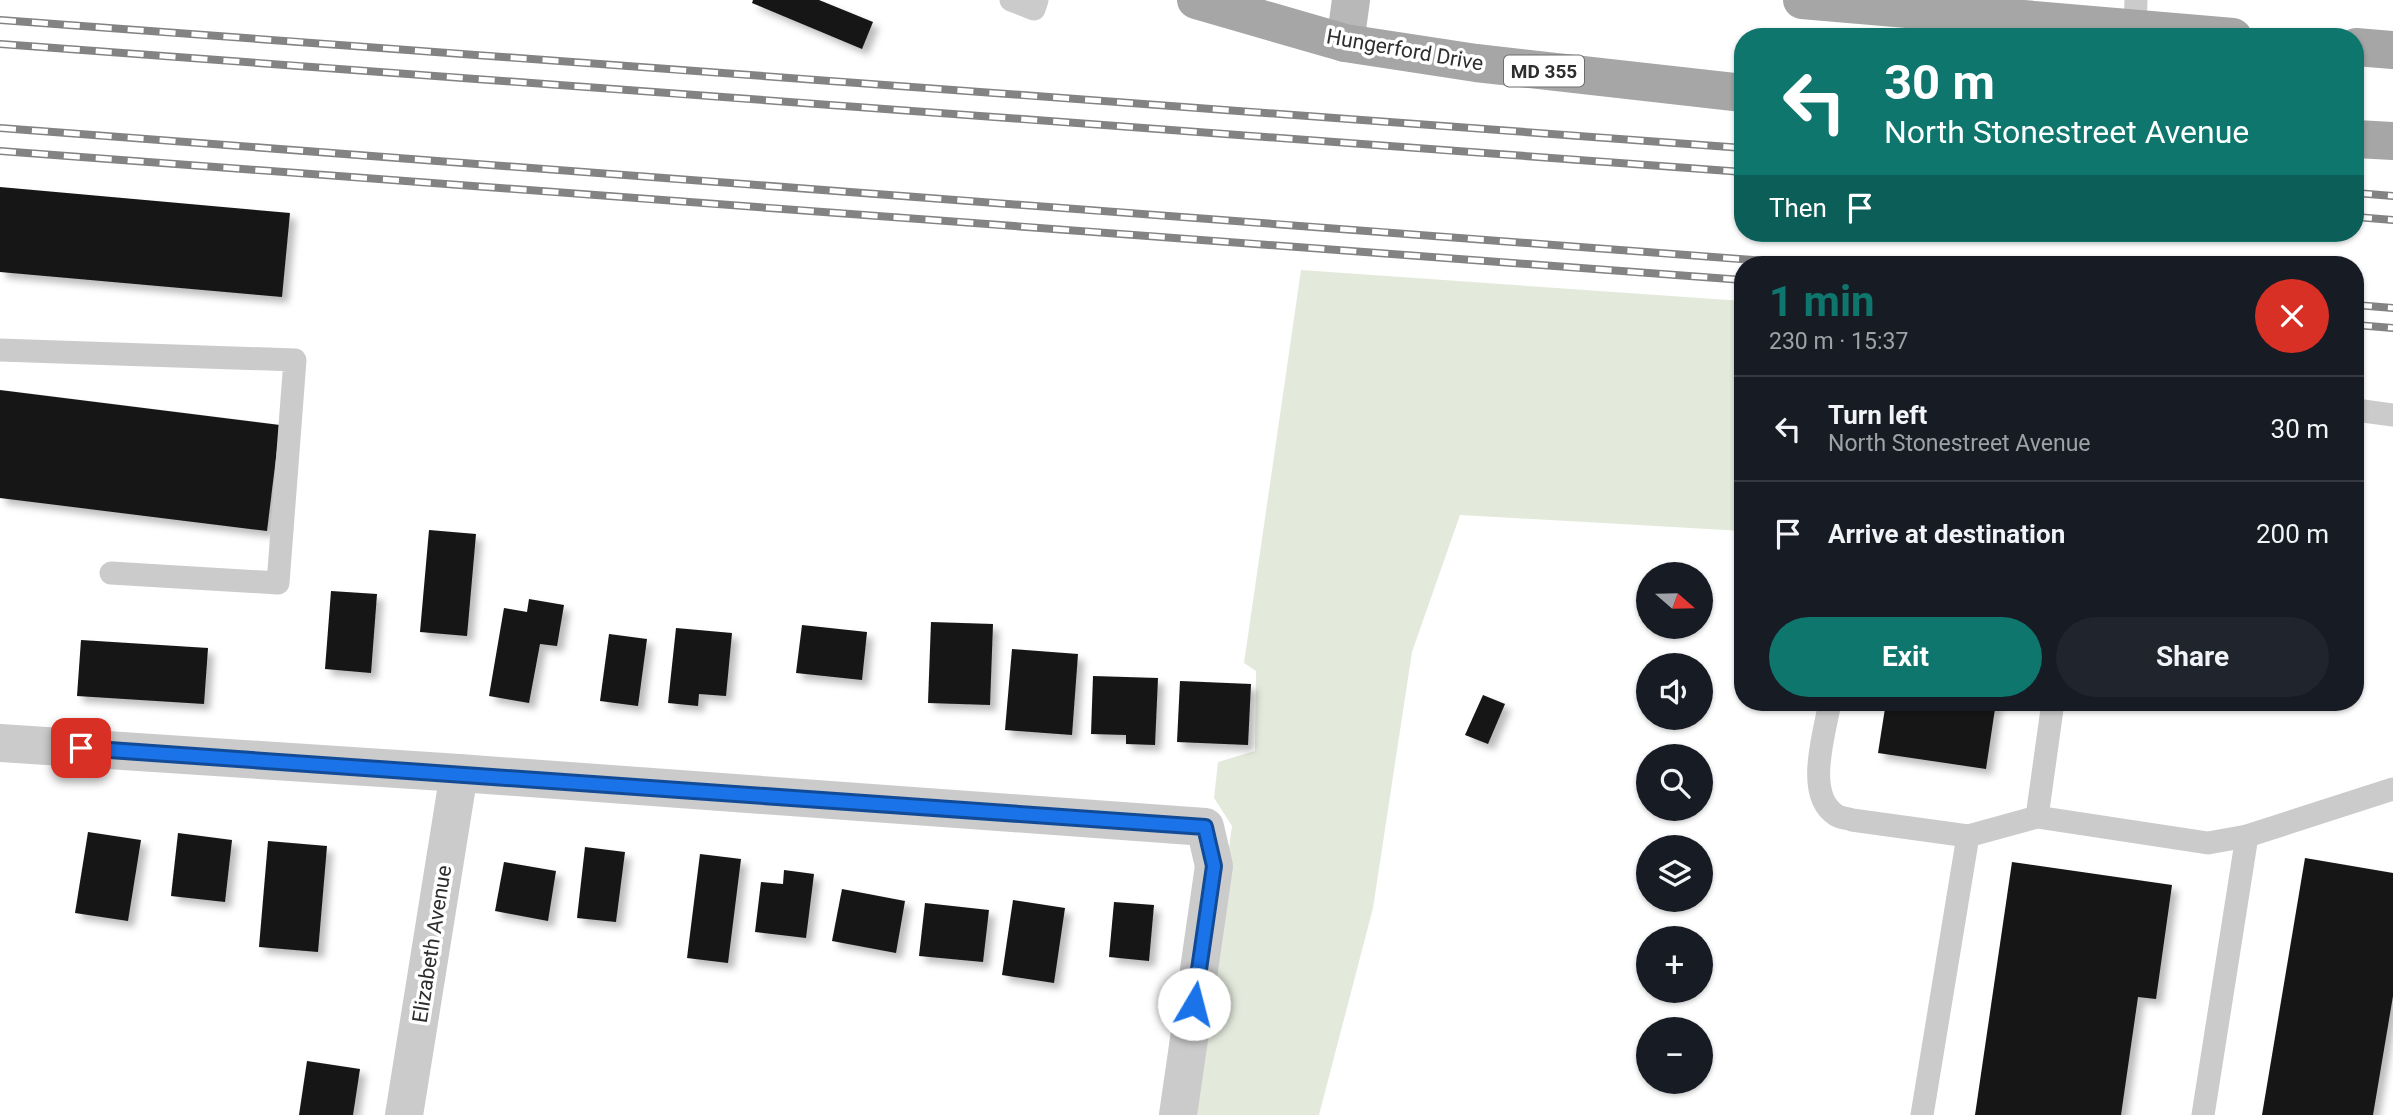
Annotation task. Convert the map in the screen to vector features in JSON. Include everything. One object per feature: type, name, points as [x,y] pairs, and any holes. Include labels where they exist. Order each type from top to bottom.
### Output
[{"type":"main road","name":"Hungerford Drive","points":[[1196,0],[1345,43],[1476,63],[1734,92]]},
{"type":"main road","points":[[1802,0],[2136,14],[2195,28]]},
{"type":"main road","points":[[2364,48],[2393,50]]},
{"type":"main road","points":[[2364,139],[2393,141]]},
{"type":"street","points":[[1345,43],[1351,0]]},
{"type":"street","points":[[0,743],[1205,827],[1214,866],[1178,1115]]},
{"type":"street","name":"Elizabeth Avenue","points":[[404,1115],[459,773]]},
{"type":"lane","points":[[1011,0],[1034,9],[1037,0]]},
{"type":"lane","points":[[0,350],[295,360],[278,583],[111,573]]},
{"type":"lane","points":[[2364,411],[2393,415]]},
{"type":"lane","points":[[1828,711],[1817,778],[1821,797],[1836,815],[1852,820],[1968,836],[2037,817],[2208,843],[2247,836],[2393,789]]},
{"type":"lane","points":[[2037,817],[2052,711]]},
{"type":"lane","points":[[1922,1115],[1968,836]]},
{"type":"lane","points":[[2203,1115],[2247,836]]},
{"type":"shaded area","points":[[1301,270],[1734,300],[1734,530],[1460,515],[1412,652],[1373,908],[1319,1115],[1192,1115],[1232,826],[1214,798],[1218,762],[1255,751],[1256,671],[1244,663]]},
{"type":"building","points":[[753,0],[819,0],[873,22],[862,49],[752,3]]},
{"type":"building","points":[[0,187],[290,213],[282,297],[0,272]]},
{"type":"building","points":[[0,390],[280,425],[267,531],[0,498]]},
{"type":"building","points":[[429,530],[476,534],[467,636],[420,632]]},
{"type":"building","points":[[331,591],[377,594],[371,673],[325,669]]},
{"type":"building","points":[[529,599],[564,605],[557,646],[540,644],[529,703],[489,696],[504,608],[527,612]]},
{"type":"building","points":[[931,622],[993,624],[990,705],[928,703]]},
{"type":"building","points":[[802,625],[867,632],[862,680],[796,673]]},
{"type":"building","points":[[676,628],[732,633],[726,696],[699,694],[698,706],[668,703]]},
{"type":"building","points":[[609,634],[647,639],[638,706],[600,701]]},
{"type":"building","points":[[81,640],[208,648],[204,704],[77,696]]},
{"type":"building","points":[[1012,649],[1078,654],[1072,735],[1005,730]]},
{"type":"building","points":[[1093,676],[1158,678],[1155,745],[1126,744],[1126,735],[1091,734]]},
{"type":"building","points":[[1180,681],[1251,684],[1248,745],[1177,742]]},
{"type":"building","points":[[1483,695],[1505,704],[1488,744],[1465,735]]},
{"type":"building","points":[[1885,711],[1995,711],[1986,769],[1878,753]]},
{"type":"building","points":[[88,832],[141,840],[128,921],[75,913]]},
{"type":"building","points":[[178,833],[232,840],[225,902],[171,896]]},
{"type":"building","points":[[268,841],[327,846],[318,952],[259,947]]},
{"type":"building","points":[[585,847],[625,852],[616,922],[577,918]]},
{"type":"building","points":[[700,854],[741,859],[728,963],[687,958]]},
{"type":"building","points":[[2305,858],[2393,873],[2393,996],[2373,1115],[2262,1115]]},
{"type":"building","points":[[504,862],[556,871],[548,921],[495,911]]},
{"type":"building","points":[[2012,862],[2172,885],[2156,999],[2138,997],[2121,1115],[1975,1115]]},
{"type":"building","points":[[784,870],[814,874],[806,938],[755,932],[761,882],[783,884]]},
{"type":"building","points":[[842,889],[905,901],[896,953],[832,941]]},
{"type":"building","points":[[1013,900],[1065,908],[1054,983],[1002,975]]},
{"type":"building","points":[[1114,902],[1154,905],[1149,961],[1109,957]]},
{"type":"building","points":[[925,903],[989,910],[983,962],[919,956]]},
{"type":"building","points":[[307,1061],[360,1069],[353,1115],[299,1115]]},
{"type":"railway","points":[[0,20],[1734,147]]},
{"type":"railway","points":[[0,44],[1734,171]]},
{"type":"railway","points":[[0,128],[1734,259]]},
{"type":"railway","points":[[0,151],[1734,279]]},
{"type":"railway","points":[[2364,194],[2393,196]]},
{"type":"railway","points":[[2364,218],[2393,220]]},
{"type":"railway","points":[[2364,306],[2393,308]]},
{"type":"railway","points":[[2364,326],[2393,328]]},
{"type":"route","points":[[81,748],[1205,827],[1214,866],[1194,1004]]}]
